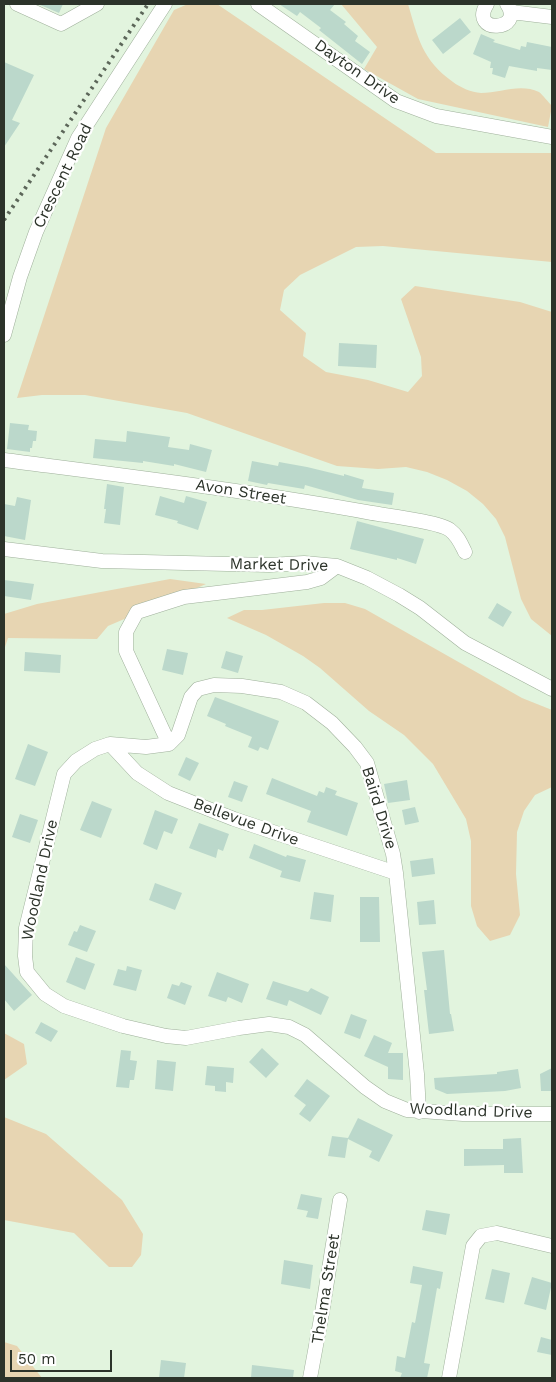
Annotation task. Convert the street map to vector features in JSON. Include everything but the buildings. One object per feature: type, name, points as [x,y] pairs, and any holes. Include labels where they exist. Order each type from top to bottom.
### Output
[{"type":"street","points":[[17,4],[61,24],[97,4]]},
{"type":"street","name":"Crescent Road","points":[[4,335],[20,276],[36,232],[74,147],[166,4]]},
{"type":"street","points":[[486,4],[483,13],[484,19],[492,26],[497,27],[507,22],[509,8],[552,17]]},
{"type":"street","name":"Dayton Drive","points":[[262,5],[396,101],[436,116],[552,137]]},
{"type":"street","name":"Avon Street","points":[[4,460],[191,484],[437,525],[450,530],[460,541],[465,552]]},
{"type":"street","name":"Market Drive","points":[[4,549],[102,561],[269,565],[304,563],[337,566],[367,578],[399,595],[420,608],[465,643],[552,689]]},
{"type":"street","points":[[169,744],[126,651],[126,632],[137,612],[184,597],[307,582],[321,578],[337,566]]},
{"type":"street","name":"Baird Drive","points":[[169,744],[178,735],[191,697],[198,689],[214,685],[242,686],[281,692],[306,703],[332,723],[355,747],[366,764],[393,854],[416,1064],[419,1112]]},
{"type":"street","name":"Woodland Drive","points":[[169,744],[146,747],[110,744],[96,749],[76,761],[64,774],[26,928],[24,956],[27,972],[45,994],[64,1006],[124,1026],[166,1036],[186,1038],[269,1024],[289,1028],[305,1035],[365,1087],[385,1101],[407,1110],[463,1114],[552,1114]]},
{"type":"street","name":"Bellevue Drive","points":[[110,744],[137,773],[168,793],[234,819],[396,873]]},
{"type":"street","name":"Thelma Street","points":[[310,1378],[340,1200]]},
{"type":"street","points":[[449,1378],[473,1246],[481,1236],[497,1233],[552,1246]]},
{"type":"shaded area","points":[[188,4],[217,4],[436,153],[552,153],[552,262],[383,246],[356,247],[300,275],[284,290],[280,310],[306,333],[303,356],[326,372],[368,380],[408,392],[422,376],[421,357],[401,299],[415,286],[520,302],[552,312],[552,636],[531,619],[521,599],[505,537],[496,519],[483,504],[467,491],[447,480],[427,472],[406,467],[378,469],[337,466],[187,413],[85,395],[42,395],[17,398],[106,128],[174,10]]},
{"type":"shaded area","points":[[341,4],[408,4],[418,38],[423,48],[434,65],[443,74],[459,86],[470,91],[488,93],[525,88],[539,92],[552,106],[548,127],[418,99],[364,69],[377,47]]},
{"type":"shaded area","points":[[170,579],[206,584],[108,626],[97,639],[8,638],[4,650],[4,614],[37,604]]},
{"type":"shaded area","points":[[324,603],[345,603],[365,609],[522,698],[552,710],[552,787],[535,795],[524,811],[517,832],[516,874],[520,915],[510,935],[490,941],[477,926],[471,906],[471,841],[466,819],[433,764],[404,735],[369,711],[320,668],[266,635],[227,618],[244,610],[262,610]]},
{"type":"shaded area","points":[[4,1033],[24,1044],[27,1064],[4,1080]]},
{"type":"shaded area","points":[[4,1117],[46,1134],[122,1200],[143,1234],[141,1255],[132,1267],[109,1267],[74,1233],[4,1220]]},
{"type":"shaded area","points":[[4,1342],[17,1346],[42,1378],[4,1378]]},
{"type":"railway","points":[[4,220],[148,4]]}]
